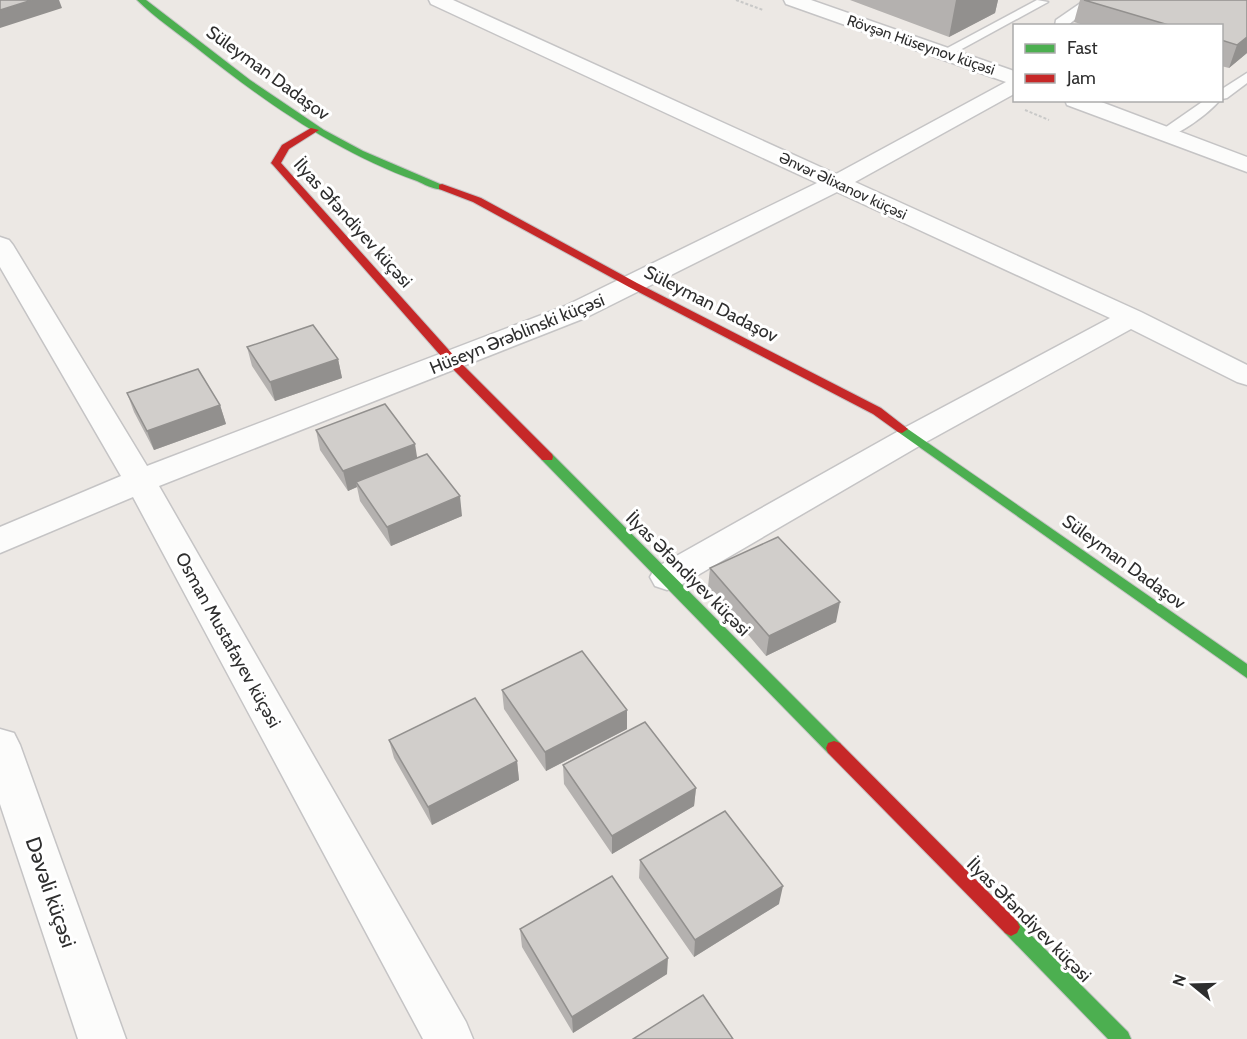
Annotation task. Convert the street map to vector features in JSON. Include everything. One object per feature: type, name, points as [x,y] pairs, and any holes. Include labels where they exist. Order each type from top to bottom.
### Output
[{"type":"street","name":"Süleyman Dadaşov","points":[[141,0],[258,91],[314,130],[408,177],[477,200],[633,285],[877,411],[915,435],[1247,672]]},
{"type":"street","name":"Ənvər Əlixanov küçəsi","points":[[438,0],[1131,318],[1247,376]]},
{"type":"street","name":"Rövşən Hüseynov küçəsi","points":[[793,0],[1013,78]]},
{"type":"street","name":"Hüseyn Ərəblinski küçəsi","points":[[0,540],[140,482],[525,333],[633,285],[836,183],[1013,87]]},
{"type":"street","points":[[1080,102],[1247,165]]},
{"type":"street","name":"İlyas Əfəndiyev küçəsi","points":[[314,130],[284,148],[278,154],[276,163],[452,361],[1121,1039]]},
{"type":"street","name":"Osman Mustafayev küçəsi","points":[[0,245],[140,482],[449,1039]]},
{"type":"street","points":[[667,577],[915,435],[1131,318]]},
{"type":"street","name":"Dəvəli küçəsi","points":[[0,745],[102,1039]]},
{"type":"lane","points":[[944,53],[1041,2]]},
{"type":"lane","points":[[1060,24],[1090,2]]},
{"type":"lane","points":[[1225,89],[1247,77]]},
{"type":"lane","points":[[1163,134],[1176,128],[1211,102]]},
{"type":"building","points":[[0,0],[32,0],[0,10]]},
{"type":"building","points":[[1084,0],[1247,0],[1247,37],[1237,45],[1223,41],[1223,24],[1165,24]]},
{"type":"building","points":[[313,325],[338,359],[270,382],[247,347]]},
{"type":"building","points":[[198,369],[220,405],[147,431],[127,393]]},
{"type":"building","points":[[385,404],[415,444],[343,471],[316,430]]},
{"type":"building","points":[[427,454],[460,496],[387,527],[356,482]]},
{"type":"building","points":[[778,537],[840,602],[769,636],[710,568]]},
{"type":"building","points":[[582,651],[627,710],[545,752],[502,690]]},
{"type":"building","points":[[475,698],[517,761],[428,807],[389,740]]},
{"type":"building","points":[[645,722],[696,788],[612,836],[563,765]]},
{"type":"building","points":[[725,811],[783,886],[695,940],[640,860]]},
{"type":"building","points":[[612,876],[668,958],[572,1017],[520,929]]},
{"type":"building","points":[[703,995],[733,1039],[633,1039]]},
{"type":"traffic: fast","points":[[141,0],[247,82],[321,132],[400,172],[442,187]]},
{"type":"traffic: fast","points":[[902,429],[1247,672]]},
{"type":"traffic: fast","points":[[547,457],[834,748]]},
{"type":"traffic: fast","points":[[1011,927],[1121,1039]]},
{"type":"traffic: jam","points":[[314,130],[285,147],[276,163],[452,361],[547,457]]},
{"type":"traffic: jam","points":[[442,187],[477,200],[633,285],[877,411],[902,429]]},
{"type":"traffic: jam","points":[[834,748],[1011,927]]}]
